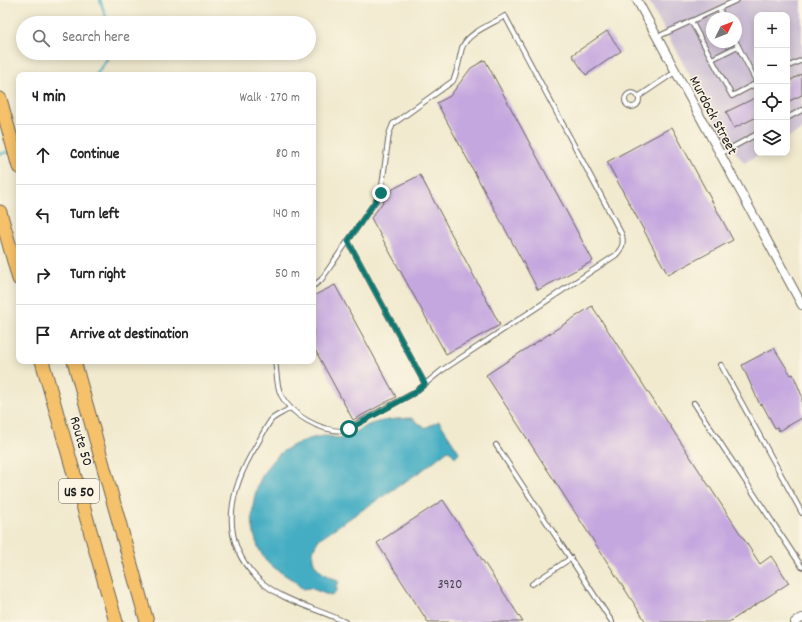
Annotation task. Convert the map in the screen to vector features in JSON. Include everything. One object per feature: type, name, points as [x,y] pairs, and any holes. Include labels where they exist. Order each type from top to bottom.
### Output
[{"type":"highway","points":[[0,99],[16,156]]},
{"type":"highway","points":[[0,212],[16,268]]},
{"type":"highway","name":"Route 50","points":[[43,364],[116,622]]},
{"type":"highway","name":"Route 50","points":[[75,364],[147,622]]},
{"type":"street","name":"Murdock Street","points":[[638,0],[802,305]]},
{"type":"street","points":[[796,622],[802,618]]},
{"type":"lane","points":[[657,36],[737,0]]},
{"type":"lane","points":[[276,364],[280,391],[290,408],[306,420],[332,430],[343,431],[414,393],[441,371],[616,255],[621,248],[623,241],[622,235],[505,16],[468,38],[463,46],[453,81],[394,124],[389,134],[381,193],[322,280],[316,284]]},
{"type":"lane","points":[[691,21],[732,96],[755,84]]},
{"type":"lane","points":[[712,60],[731,48]]},
{"type":"lane","points":[[739,48],[754,77]]},
{"type":"lane","points":[[790,66],[802,60]]},
{"type":"lane","points":[[638,96],[676,72]]},
{"type":"lane","points":[[790,116],[802,110]]},
{"type":"lane","points":[[720,154],[754,136]]},
{"type":"lane","points":[[348,241],[425,384]]},
{"type":"lane","points":[[721,365],[802,513]]},
{"type":"lane","points":[[694,403],[802,567]]},
{"type":"lane","points":[[290,408],[272,420],[245,464],[237,482],[233,498],[231,515],[233,531],[238,549],[246,563],[256,576],[271,590],[283,597],[345,622]]},
{"type":"lane","points":[[496,445],[612,622]]},
{"type":"lane","points":[[532,584],[570,558]]},
{"type":"shaded area","points":[[648,0],[802,0],[802,130],[790,136],[790,12],[754,12],[754,156],[757,156],[744,163],[722,134]]},
{"type":"water","points":[[411,418],[425,428],[439,421],[459,452],[458,455],[455,457],[448,450],[424,469],[320,538],[315,546],[313,558],[318,569],[338,581],[339,583],[336,585],[337,589],[335,593],[331,596],[310,588],[303,589],[270,564],[263,556],[257,544],[253,530],[252,515],[258,486],[264,473],[272,462],[282,452],[297,443],[321,436],[338,438],[345,437],[376,422]]},
{"type":"building","points":[[607,31],[621,51],[586,75],[572,55]]},
{"type":"building","points":[[485,60],[593,261],[538,290],[437,103],[450,96],[471,68]]},
{"type":"building","points":[[802,74],[802,95],[790,101],[790,84],[790,80]]},
{"type":"building","points":[[754,98],[754,118],[734,128],[726,112]]},
{"type":"building","points":[[672,127],[733,240],[668,275],[607,162]]},
{"type":"building","points":[[420,175],[500,325],[446,354],[371,218],[393,189]]},
{"type":"building","points":[[335,285],[396,397],[353,420],[316,352],[316,294]]},
{"type":"building","points":[[592,306],[760,564],[771,556],[789,583],[729,622],[646,622],[486,375]]},
{"type":"building","points":[[774,348],[791,375],[793,374],[802,396],[802,418],[779,431],[777,427],[775,428],[762,404],[760,405],[742,365]]},
{"type":"building","points":[[443,500],[523,622],[428,622],[377,543]]},
{"type":"waterway","points":[[100,0],[106,16]]},
{"type":"waterway","points":[[98,72],[107,60]]},
{"type":"waterway","points":[[0,154],[11,151]]},
{"type":"route","points":[[349,429],[414,393],[425,384],[348,241],[381,193]]}]
